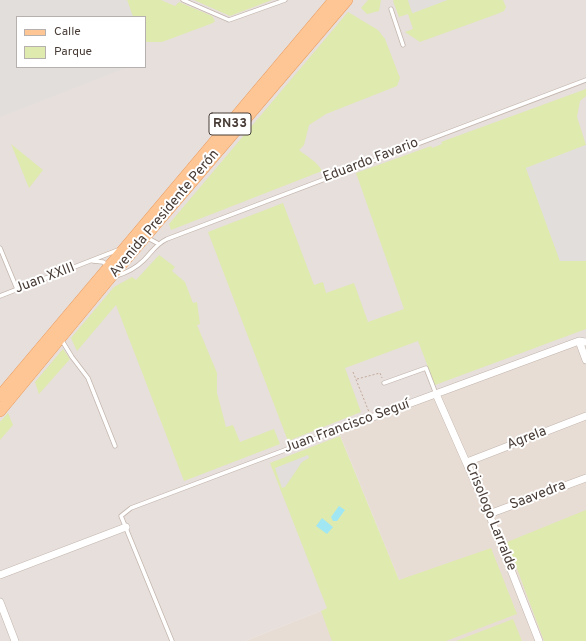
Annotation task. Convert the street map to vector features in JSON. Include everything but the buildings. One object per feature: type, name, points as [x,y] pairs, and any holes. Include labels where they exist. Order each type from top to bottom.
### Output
[{"type":"main road","name":"Avenida Presidente Perón","points":[[0,396],[141,235],[334,0]]},
{"type":"main road","name":"Avenida Presidente Perón","points":[[0,411],[109,279],[113,268],[125,248],[141,235],[347,0]]},
{"type":"street","points":[[583,342],[586,360]]},
{"type":"street","name":"Juan Francisco Seguí","points":[[338,430],[583,342]]},
{"type":"street","name":"Crisologo Larralde","points":[[436,394],[490,514],[538,641]]},
{"type":"street","name":"Agrela","points":[[467,462],[586,416]]},
{"type":"street","name":"Saavedra","points":[[490,514],[586,478]]},
{"type":"street","points":[[0,575],[126,527]]},
{"type":"street","points":[[0,602],[15,641]]},
{"type":"lane","points":[[183,0],[229,20],[285,0]]},
{"type":"lane","points":[[391,9],[403,45]]},
{"type":"lane","name":"Eduardo Favario","points":[[109,279],[133,269],[150,253],[157,243],[586,80]]},
{"type":"lane","points":[[141,235],[157,243]]},
{"type":"lane","points":[[0,248],[18,289]]},
{"type":"lane","name":"Juan XXIII","points":[[0,296],[125,248]]},
{"type":"lane","name":"Juan XXIII","points":[[90,262],[104,262],[113,268],[133,269]]},
{"type":"lane","points":[[61,338],[72,357],[88,378],[115,446]]},
{"type":"lane","points":[[384,383],[426,368],[436,394]]},
{"type":"lane","name":"Juan Francisco Seguí","points":[[126,527],[121,516],[131,508],[338,430]]},
{"type":"lane","points":[[126,527],[172,641]]},
{"type":"path","points":[[354,372],[371,418]]},
{"type":"path","points":[[356,379],[380,373],[384,383]]},
{"type":"shaded area","points":[[0,0],[586,0],[586,342],[338,430],[399,580],[245,641],[0,641]]},
{"type":"shaded area","points":[[0,0],[127,0],[133,16],[16,16],[16,68],[125,68],[0,117]]},
{"type":"shaded area","points":[[408,0],[447,0],[412,13]]},
{"type":"shaded area","points":[[586,145],[586,261],[560,261],[526,168]]},
{"type":"shaded area","points":[[586,342],[586,641],[245,641],[399,580],[338,430]]},
{"type":"shaded area","points":[[308,455],[309,458],[302,462],[285,487],[282,488],[275,468]]},
{"type":"green space","points":[[127,0],[161,0],[175,6],[179,2],[212,16],[215,21],[162,42],[146,42],[146,16],[133,16]]},
{"type":"green space","points":[[194,0],[272,0],[230,16]]},
{"type":"green space","points":[[368,0],[381,0],[379,11],[367,14],[361,8]]},
{"type":"green space","points":[[408,0],[413,13],[447,0],[503,0],[506,7],[504,11],[497,14],[420,42],[405,32],[413,29],[408,14],[399,17],[393,1]]},
{"type":"green space","points":[[348,12],[378,30],[385,39],[400,78],[397,86],[326,114],[309,125],[304,145],[299,150],[315,162],[322,171],[171,230],[169,224]]},
{"type":"green space","points":[[586,89],[586,96],[580,101],[577,117],[586,145],[526,168],[560,261],[586,261],[586,329],[435,385],[418,341],[345,368],[361,412],[288,441],[208,232],[283,203],[314,285],[323,282],[326,293],[354,283],[368,322],[404,309],[356,173],[431,146],[432,148],[442,144],[441,142]]},
{"type":"green space","points":[[11,144],[43,170],[29,188]]},
{"type":"green space","points":[[159,255],[175,267],[172,271],[185,282],[193,303],[197,302],[200,324],[197,325],[217,373],[217,393],[226,427],[233,425],[240,442],[274,429],[280,444],[184,481],[116,305],[77,351],[71,338],[114,287],[132,277],[136,280]]},
{"type":"green space","points":[[63,349],[70,359],[39,394],[35,382]]},
{"type":"green space","points":[[8,413],[13,425],[0,440],[0,422]]},
{"type":"green space","points":[[340,436],[399,580],[491,548],[517,614],[446,641],[332,641],[321,611],[327,608],[270,463]]},
{"type":"green space","points":[[586,510],[586,641],[544,641],[507,542]]},
{"type":"green space","points":[[513,619],[522,641],[456,641]]},
{"type":"water","points":[[339,506],[345,510],[337,521],[333,521],[331,517]]},
{"type":"water","points":[[322,518],[333,527],[327,534],[316,526]]}]
